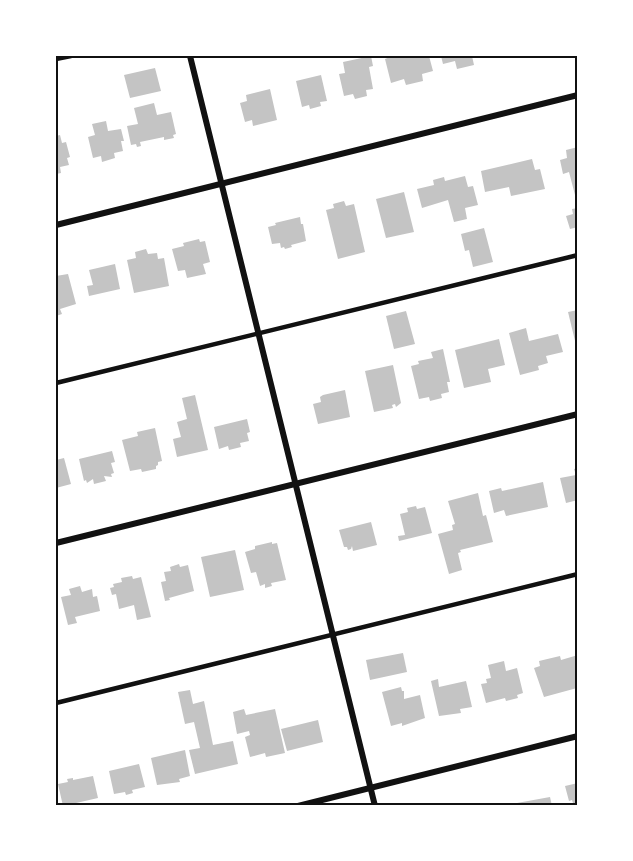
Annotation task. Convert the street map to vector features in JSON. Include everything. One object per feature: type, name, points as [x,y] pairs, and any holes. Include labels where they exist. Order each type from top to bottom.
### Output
[{"type":"street","points":[[190,56],[375,806]]},
{"type":"street","points":[[56,225],[578,95]]},
{"type":"street","points":[[56,543],[578,414]]},
{"type":"street","points":[[298,806],[578,736]]},
{"type":"lane","points":[[56,59],[71,56]]},
{"type":"lane","points":[[56,382],[578,255]]},
{"type":"lane","points":[[56,703],[578,574]]},
{"type":"building","points":[[371,56],[373,66],[369,67],[373,89],[366,90],[367,96],[355,99],[353,94],[344,96],[339,74],[345,73],[343,62]]},
{"type":"building","points":[[392,56],[429,56],[433,71],[422,74],[423,81],[406,85],[404,79],[391,83],[385,59]]},
{"type":"building","points":[[441,56],[472,56],[474,65],[457,69],[455,61],[443,64]]},
{"type":"building","points":[[155,68],[161,91],[130,98],[124,75]]},
{"type":"building","points":[[321,75],[327,101],[320,102],[321,106],[310,109],[309,105],[302,107],[296,81]]},
{"type":"building","points":[[270,89],[277,120],[253,126],[252,120],[245,122],[240,103],[247,101],[246,95]]},
{"type":"building","points":[[154,103],[157,115],[171,112],[176,134],[173,135],[174,138],[164,140],[164,137],[140,142],[141,146],[137,147],[136,144],[131,145],[127,126],[138,124],[134,108]]},
{"type":"building","points":[[106,121],[108,131],[121,129],[124,141],[121,141],[123,151],[114,153],[115,158],[102,162],[101,156],[93,158],[88,137],[95,135],[92,124]]},
{"type":"building","points":[[60,135],[62,143],[66,142],[70,157],[67,158],[69,165],[60,167],[61,173],[56,174],[56,136]]},
{"type":"building","points":[[578,147],[578,194],[575,195],[569,172],[563,174],[560,160],[567,158],[566,150]]},
{"type":"building","points":[[532,159],[535,170],[540,169],[545,189],[511,196],[509,187],[485,192],[481,171]]},
{"type":"building","points":[[465,176],[468,187],[473,186],[478,205],[465,208],[467,219],[454,222],[448,200],[422,208],[417,189],[434,185],[433,180],[444,177],[445,181]]},
{"type":"building","points":[[404,192],[414,232],[386,238],[376,199]]},
{"type":"building","points":[[344,201],[346,206],[354,204],[365,252],[338,259],[326,210],[334,208],[333,204]]},
{"type":"building","points":[[578,208],[578,227],[570,229],[566,216],[573,214],[572,209]]},
{"type":"building","points":[[300,217],[306,241],[285,249],[281,248],[280,243],[272,244],[268,227]]},
{"type":"building","points":[[484,228],[493,262],[473,267],[469,250],[465,251],[461,234]]},
{"type":"building","points":[[199,239],[200,242],[205,241],[210,262],[203,264],[206,274],[187,278],[185,270],[178,271],[172,249],[184,246],[183,243]]},
{"type":"building","points":[[146,249],[148,254],[157,253],[158,259],[164,258],[169,286],[134,293],[127,260],[136,258],[135,252]]},
{"type":"building","points":[[115,264],[120,289],[89,296],[87,286],[93,285],[89,270]]},
{"type":"building","points":[[68,274],[76,304],[60,309],[62,314],[56,316],[56,276]]},
{"type":"building","points":[[578,310],[578,349],[577,349],[568,312]]},
{"type":"building","points":[[406,311],[415,344],[394,349],[386,316]]},
{"type":"building","points":[[526,328],[529,341],[558,334],[563,352],[546,356],[548,363],[538,366],[539,370],[520,375],[509,333]]},
{"type":"building","points":[[499,339],[505,365],[488,369],[491,382],[464,388],[455,350]]},
{"type":"building","points":[[443,349],[450,382],[447,382],[449,392],[441,394],[442,398],[430,401],[429,397],[419,399],[411,366],[419,364],[418,361],[433,358],[431,352]]},
{"type":"building","points":[[393,365],[401,403],[396,407],[395,404],[392,405],[393,408],[374,412],[365,371]]},
{"type":"building","points":[[345,390],[350,417],[318,424],[313,404],[321,402],[320,397],[323,395]]},
{"type":"building","points":[[195,395],[208,450],[177,457],[173,439],[181,437],[177,422],[187,419],[182,398]]},
{"type":"building","points":[[247,419],[250,432],[247,433],[249,441],[240,443],[241,447],[229,450],[228,446],[219,449],[214,427]]},
{"type":"building","points":[[155,428],[162,461],[158,462],[156,469],[142,472],[141,469],[130,471],[122,440],[138,436],[137,432]]},
{"type":"building","points":[[112,451],[115,462],[111,463],[114,473],[111,474],[112,477],[104,476],[106,481],[94,484],[93,479],[87,483],[86,480],[84,481],[79,459]]},
{"type":"building","points":[[64,458],[71,484],[56,488],[56,460]]},
{"type":"building","points":[[578,468],[578,500],[566,503],[560,478],[576,475],[574,469]]},
{"type":"building","points":[[543,482],[548,507],[506,516],[504,510],[494,513],[489,491],[501,488],[502,491]]},
{"type":"building","points":[[478,493],[483,516],[486,515],[493,542],[460,550],[461,552],[458,553],[462,570],[449,574],[438,534],[453,530],[452,525],[455,524],[448,501]]},
{"type":"building","points":[[416,506],[417,509],[425,507],[432,533],[399,541],[398,536],[405,535],[400,514],[408,512],[407,508]]},
{"type":"building","points":[[371,522],[377,545],[353,551],[352,546],[348,550],[344,547],[339,530]]},
{"type":"building","points":[[272,542],[272,544],[277,543],[286,580],[271,583],[272,586],[265,588],[265,584],[260,586],[256,572],[251,573],[245,552],[255,549],[255,546]]},
{"type":"building","points":[[235,550],[244,590],[210,597],[201,557]]},
{"type":"building","points":[[179,564],[180,567],[188,565],[194,591],[165,601],[161,582],[166,581],[164,572],[171,571],[170,567]]},
{"type":"building","points":[[132,576],[133,579],[141,577],[151,617],[137,620],[134,605],[119,609],[116,594],[112,595],[110,588],[114,587],[113,584],[122,582],[121,578]]},
{"type":"building","points":[[80,586],[82,592],[92,589],[93,597],[97,596],[100,611],[75,617],[77,623],[68,625],[61,597],[71,595],[69,589]]},
{"type":"building","points":[[403,653],[407,672],[370,680],[366,660]]},
{"type":"building","points":[[578,655],[578,678],[575,679],[577,688],[544,697],[534,668],[540,666],[539,661],[560,656],[561,660]]},
{"type":"building","points":[[504,661],[506,671],[517,668],[523,693],[517,695],[518,698],[506,701],[505,698],[486,703],[481,684],[487,683],[486,679],[491,678],[488,665]]},
{"type":"building","points":[[438,679],[439,687],[466,681],[472,707],[460,709],[461,713],[439,716],[431,681]]},
{"type":"building","points":[[401,687],[404,691],[404,699],[420,695],[425,718],[402,726],[402,723],[391,726],[382,692]]},
{"type":"building","points":[[190,690],[193,704],[204,701],[213,745],[233,741],[238,764],[195,774],[189,750],[200,748],[194,722],[185,724],[178,692]]},
{"type":"building","points":[[244,709],[246,715],[275,709],[285,753],[266,757],[265,753],[250,757],[245,737],[250,735],[249,731],[237,734],[233,712]]},
{"type":"building","points":[[318,720],[323,742],[287,751],[281,729]]},
{"type":"building","points":[[185,750],[190,776],[179,779],[180,782],[157,785],[151,758]]},
{"type":"building","points":[[139,764],[145,787],[132,790],[133,793],[126,795],[125,792],[114,794],[109,771]]},
{"type":"building","points":[[93,776],[98,798],[63,806],[58,784],[68,782],[67,779]]},
{"type":"building","points":[[578,783],[578,806],[574,806],[572,800],[569,801],[565,786]]},
{"type":"building","points":[[550,797],[552,806],[518,806],[517,803]]}]
